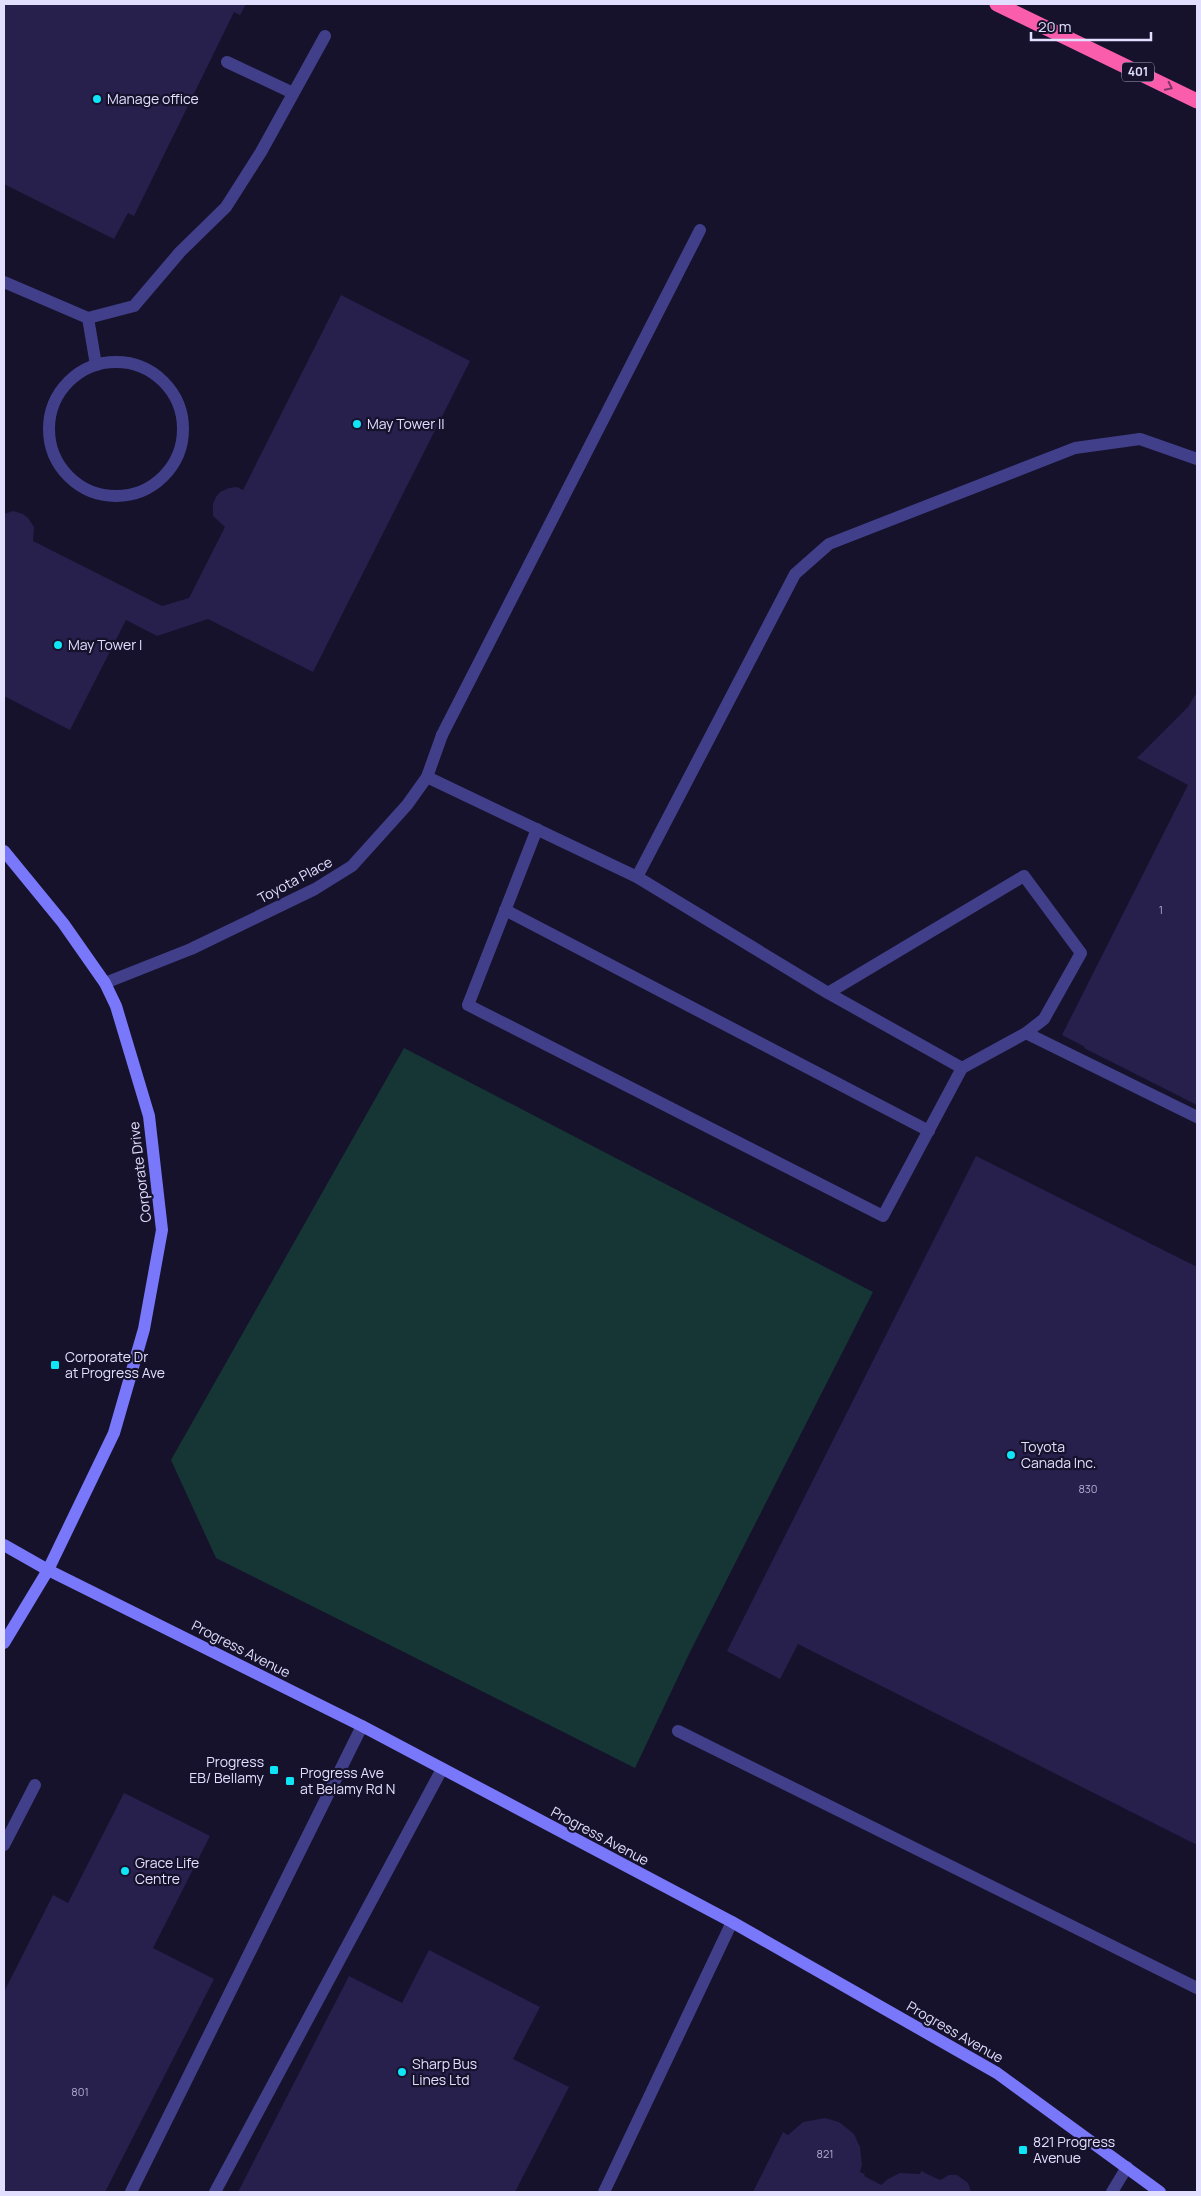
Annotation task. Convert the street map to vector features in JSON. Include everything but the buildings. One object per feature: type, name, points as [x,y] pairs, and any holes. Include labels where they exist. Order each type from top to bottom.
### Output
[{"type":"highway","name":"401","points":[[997,4],[1197,101]]},
{"type":"main road","name":"Corporate Drive","points":[[4,851],[63,923],[105,983],[116,1006],[149,1116],[162,1230],[144,1329],[114,1433],[48,1570],[4,1643]]},
{"type":"main road","name":"Progress Avenue","points":[[4,1545],[48,1570],[362,1726],[732,1922],[997,2073],[1160,2192]]},
{"type":"street","points":[[4,282],[88,318],[134,306],[180,252],[226,207],[261,152],[325,36]]},
{"type":"street","points":[[227,62],[292,93]]},
{"type":"street","name":"Toyota Place","points":[[105,983],[191,949],[315,889],[352,866],[407,805],[427,777],[442,735],[700,230]]},
{"type":"street","points":[[88,318],[96,365]]},
{"type":"street","points":[[118,362],[139,366],[158,377],[173,393],[182,413],[183,436],[178,456],[170,469],[166,475],[149,488],[128,496],[106,496],[84,489],[67,475],[54,456],[49,434],[51,412],[57,398],[60,392],[76,375],[96,365],[118,362]]},
{"type":"street","points":[[637,877],[795,574],[829,544],[1075,448],[1140,439],[1197,459]]},
{"type":"street","points":[[427,777],[637,877],[828,994],[962,1068]]},
{"type":"street","points":[[537,829],[468,1005],[882,1216],[962,1068],[1026,1033],[1044,1019],[1081,953],[1024,876],[828,994]]},
{"type":"street","points":[[505,910],[929,1131]]},
{"type":"street","points":[[1026,1033],[1197,1117]]},
{"type":"street","points":[[131,2192],[362,1726]]},
{"type":"street","points":[[678,1731],[1197,1988]]},
{"type":"street","points":[[215,2192],[442,1769]]},
{"type":"street","points":[[4,1844],[35,1785]]},
{"type":"street","points":[[604,2192],[732,1922]]},
{"type":"street","points":[[1112,2192],[1127,2167]]},
{"type":"green space","points":[[404,1048],[873,1292],[690,1652],[635,1768],[216,1558],[171,1460]]},
{"type":"place","name":"Manage office","points":[[97,99]]},
{"type":"place","name":"May Tower II","points":[[357,424]]},
{"type":"place","name":"May Tower I","points":[[58,645]]},
{"type":"place","name":"Corporate Dr at Progress Ave","points":[[55,1365]]},
{"type":"place","name":"Toyota Canada Inc.","points":[[1011,1455]]},
{"type":"place","name":"Progress EB/ Bellamy","points":[[274,1770]]},
{"type":"place","name":"Progress Ave at Belamy Rd N","points":[[290,1781]]},
{"type":"place","name":"Grace Life Centre","points":[[125,1871]]},
{"type":"place","name":"Sharp Bus Lines Ltd","points":[[402,2072]]},
{"type":"place","name":"821 Progress Avenue","points":[[1023,2150]]}]
